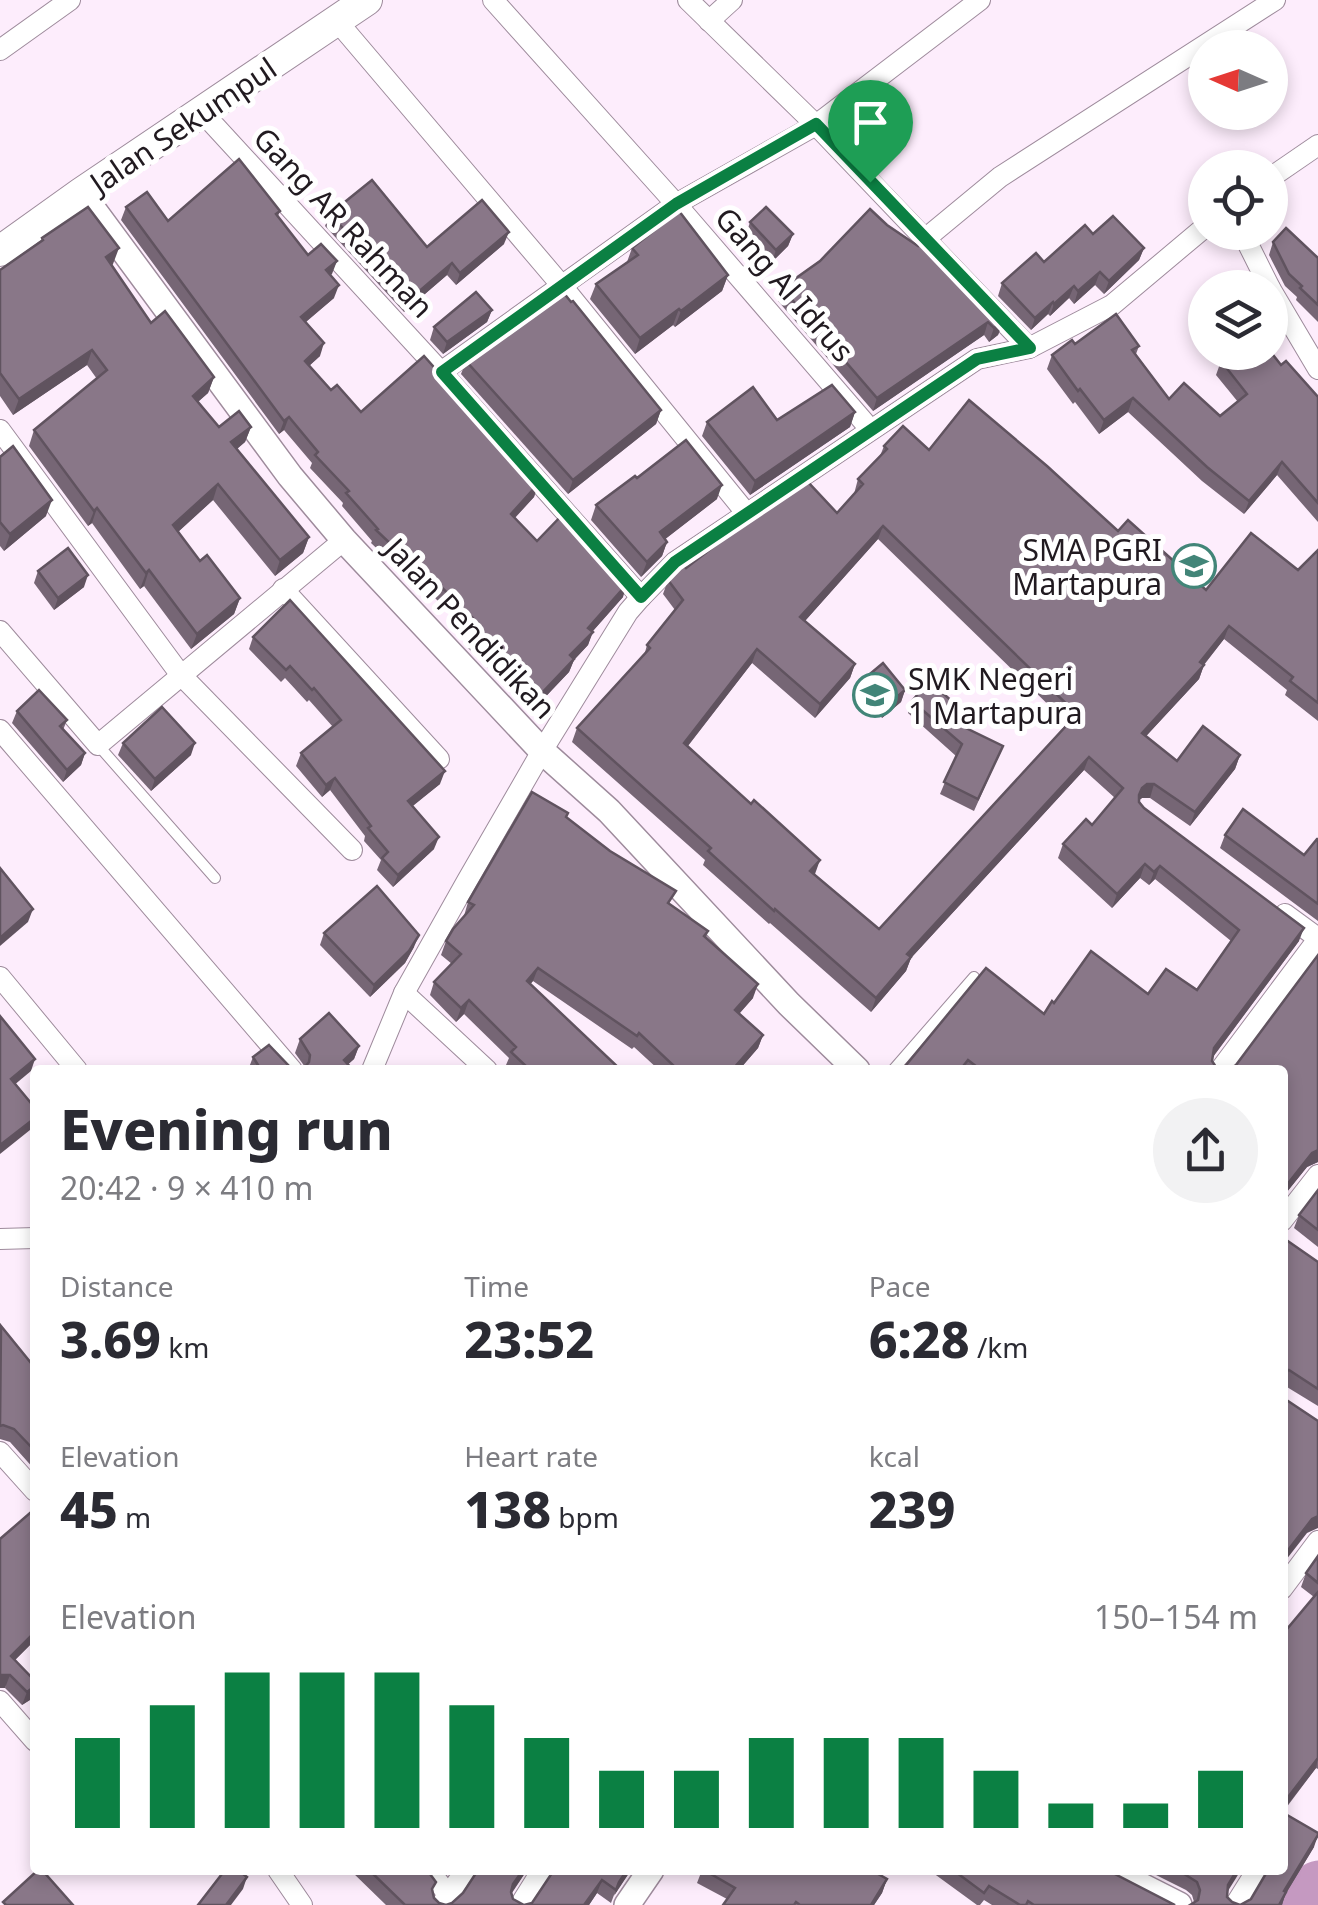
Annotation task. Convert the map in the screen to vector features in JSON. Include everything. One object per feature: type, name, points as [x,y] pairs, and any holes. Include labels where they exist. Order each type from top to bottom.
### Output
[{"type":"main road","name":"Jalan Sekumpul","points":[[0,251],[367,0]]},
{"type":"street","points":[[0,50],[70,0]]},
{"type":"street","name":"Gang Al Idrus","points":[[494,0],[870,429]]},
{"type":"street","points":[[688,0],[816,124],[1030,348]]},
{"type":"street","points":[[709,21],[732,0]]},
{"type":"street","points":[[442,372],[676,204],[816,124],[980,0]]},
{"type":"street","points":[[925,238],[1000,177],[1275,0]]},
{"type":"street","points":[[337,21],[562,286],[747,514]]},
{"type":"street","name":"Gang AR Rahman","points":[[202,112],[442,372],[641,597]]},
{"type":"street","points":[[1288,166],[1318,145]]},
{"type":"street","name":"Jalan Pendidikan","points":[[81,193],[290,476],[344,540],[542,751],[609,811],[789,1004],[852,1065]]},
{"type":"street","points":[[374,1065],[404,993],[542,751],[628,612],[675,562],[977,359],[1030,348],[1112,305],[1188,241]]},
{"type":"street","points":[[1288,310],[1318,342]]},
{"type":"street","points":[[1288,319],[1318,369]]},
{"type":"street","points":[[0,430],[180,674],[352,850]]},
{"type":"street","points":[[0,631],[98,746],[344,540]]},
{"type":"street","points":[[283,588],[440,759]]},
{"type":"street","points":[[0,730],[288,1065]]},
{"type":"street","points":[[1224,1065],[1318,938],[1271,904]]},
{"type":"street","points":[[0,978],[74,1065]]},
{"type":"street","points":[[404,993],[482,1065]]},
{"type":"street","points":[[1288,1214],[1318,1175]]},
{"type":"street","points":[[0,1238],[30,1238]]},
{"type":"street","points":[[0,1452],[30,1485]]},
{"type":"street","points":[[1288,1577],[1318,1541]]},
{"type":"street","points":[[0,1701],[30,1735]]},
{"type":"street","points":[[281,1875],[302,1905]]},
{"type":"street","points":[[432,1875],[445,1900],[462,1875]]},
{"type":"street","points":[[520,1905],[539,1875]]},
{"type":"street","points":[[627,1905],[647,1875]]},
{"type":"street","points":[[1120,1875],[1178,1905]]},
{"type":"street","points":[[1235,1905],[1253,1875]]},
{"type":"lane","points":[[98,746],[215,878]]},
{"type":"lane","points":[[897,1065],[974,977]]},
{"type":"building","points":[[239,159],[308,255],[321,244],[337,261],[326,270],[339,285],[301,317],[324,343],[305,361],[331,390],[337,385],[361,412],[424,356],[538,484],[511,514],[537,541],[564,513],[627,584],[588,628],[593,632],[570,655],[574,659],[537,698],[473,635],[481,626],[420,566],[417,569],[376,530],[289,417],[284,421],[126,207],[147,192],[168,221]]},
{"type":"building","points":[[372,180],[427,247],[482,200],[509,232],[460,273],[452,263],[409,300],[330,214]]},
{"type":"building","points":[[88,207],[119,248],[106,257],[151,323],[165,311],[214,377],[193,396],[219,427],[239,411],[251,427],[231,442],[309,537],[280,560],[218,484],[173,525],[200,561],[207,555],[240,598],[197,634],[149,570],[146,573],[97,508],[94,511],[34,430],[107,370],[92,350],[19,399],[0,373],[0,270]]},
{"type":"building","points":[[766,207],[793,234],[776,250],[750,222]]},
{"type":"building","points":[[870,209],[918,246],[923,238],[1003,322],[994,328],[988,322],[877,398],[782,288],[820,261]]},
{"type":"building","points":[[679,211],[728,275],[640,338],[596,284],[638,255],[632,248]]},
{"type":"building","points":[[1113,216],[1144,248],[1109,281],[1100,272],[1078,291],[1074,286],[1035,318],[1002,283],[1036,253],[1044,262],[1085,225],[1093,234]]},
{"type":"building","points":[[1288,230],[1318,258],[1318,305],[1300,288],[1277,250],[1288,250]]},
{"type":"building","points":[[476,292],[492,310],[447,342],[434,327]]},
{"type":"building","points":[[563,292],[661,410],[573,480],[466,361]]},
{"type":"building","points":[[1116,314],[1139,346],[1132,350],[1169,399],[1184,383],[1220,416],[1247,394],[1228,370],[1288,370],[1288,363],[1318,397],[1318,503],[1282,462],[1249,501],[1133,398],[1104,420],[1052,355],[1072,340],[1075,344]]},
{"type":"building","points":[[832,385],[855,412],[755,481],[707,422],[753,387],[777,420]]},
{"type":"building","points":[[969,400],[1118,531],[1128,520],[1206,590],[1251,533],[1298,570],[1318,550],[1318,703],[1290,681],[1293,677],[1229,626],[1200,662],[1204,665],[1142,733],[1177,761],[1203,726],[1240,755],[1195,812],[1154,784],[1142,788],[1139,802],[1304,928],[1214,1048],[1215,1065],[974,1065],[968,1060],[964,1065],[906,1065],[986,968],[1044,1014],[1091,951],[1148,994],[1166,969],[1197,990],[1239,930],[1160,866],[1154,872],[1145,864],[1117,894],[1063,844],[1086,819],[1092,825],[1123,788],[1089,757],[907,954],[911,957],[876,998],[774,911],[708,851],[711,848],[577,728],[650,648],[647,645],[683,600],[668,580],[683,565],[686,568],[806,480],[837,513],[863,484],[858,479],[903,426],[929,450]],"holes":[[[883,526],[1077,714],[879,929],[810,871],[820,860],[684,743],[757,649],[820,704],[855,664],[800,617]]]},
{"type":"building","points":[[686,440],[722,485],[660,532],[667,542],[647,562],[596,505]]},
{"type":"building","points":[[13,446],[52,500],[10,534],[0,522],[0,457]]},
{"type":"building","points":[[68,548],[88,575],[58,598],[38,571]]},
{"type":"building","points":[[290,600],[445,771],[408,801],[439,837],[398,875],[382,858],[388,852],[335,778],[326,785],[301,753],[341,720],[314,688],[290,666],[286,670],[253,637]]},
{"type":"building","points":[[883,663],[905,690],[886,706],[864,679]]},
{"type":"building","points":[[929,681],[970,717],[962,726],[1003,746],[978,799],[944,782],[962,744],[912,701]]},
{"type":"building","points":[[39,690],[67,720],[60,726],[85,753],[67,770],[17,711]]},
{"type":"building","points":[[162,707],[195,743],[155,779],[123,743]]},
{"type":"building","points":[[532,792],[568,813],[566,817],[610,851],[676,891],[668,903],[708,931],[704,936],[758,984],[735,1010],[763,1035],[736,1065],[673,1065],[639,1033],[637,1036],[538,968],[527,981],[616,1065],[525,1065],[511,1052],[516,1047],[469,1000],[461,1008],[434,982],[461,954],[446,941],[474,905],[468,902]]},
{"type":"building","points":[[1243,809],[1304,855],[1318,839],[1318,904],[1225,835]]},
{"type":"building","points":[[0,868],[33,909],[0,938]]},
{"type":"building","points":[[377,886],[419,935],[409,951],[374,985],[324,933]]},
{"type":"building","points":[[1318,955],[1318,1150],[1288,1183],[1288,1065],[1236,1065]]},
{"type":"building","points":[[329,1013],[359,1046],[344,1060],[348,1065],[307,1065],[310,1055],[300,1039]]},
{"type":"building","points":[[0,1016],[35,1059],[11,1079],[30,1102],[30,1122],[0,1145]]},
{"type":"building","points":[[269,1045],[288,1065],[258,1065],[253,1057]]},
{"type":"building","points":[[1318,1190],[1318,1230],[1299,1215]]},
{"type":"building","points":[[1288,1241],[1318,1262],[1318,1389],[1289,1370]]},
{"type":"building","points":[[1,1326],[30,1362],[30,1446],[14,1429],[0,1426]]},
{"type":"building","points":[[1288,1401],[1318,1421],[1318,1516],[1288,1550]]},
{"type":"building","points":[[30,1513],[30,1637],[11,1656],[30,1676],[27,1692],[10,1675],[0,1675],[0,1539]]},
{"type":"building","points":[[1318,1556],[1318,1583],[1306,1573]]},
{"type":"building","points":[[1318,1592],[1318,1758],[1288,1797],[1288,1628]]},
{"type":"building","points":[[1288,1816],[1318,1833],[1279,1905],[1240,1905],[1251,1899],[1265,1875],[1288,1875]]},
{"type":"building","points":[[33,1875],[46,1875],[73,1905],[6,1905],[3,1902]]},
{"type":"building","points":[[221,1875],[247,1877],[226,1905],[198,1905]]},
{"type":"building","points":[[374,1875],[431,1875],[436,1882],[432,1889],[434,1898],[446,1905],[405,1905]]},
{"type":"building","points":[[475,1875],[519,1875],[511,1892],[513,1899],[524,1905],[446,1905],[463,1893]]},
{"type":"building","points":[[551,1875],[624,1875],[616,1890],[602,1880],[584,1905],[524,1905],[532,1903]]},
{"type":"building","points":[[713,1875],[880,1875],[887,1879],[871,1905],[723,1905],[735,1888]]},
{"type":"building","points":[[960,1875],[1117,1875],[1175,1905],[1034,1905],[1028,1901],[1020,1905],[989,1886],[984,1893]]},
{"type":"building","points":[[1186,1875],[1234,1875],[1227,1897],[1240,1905],[1190,1905],[1198,1900],[1197,1882]]},
{"type":"waterway","points":[[1299,1905],[1307,1889],[1318,1883]]},
{"type":"place","name":"SMA PGRI Martapura","points":[[1194,566]]},
{"type":"place","name":"SMK Negeri 1 Martapura","points":[[875,695]]},
{"type":"route","points":[[816,124],[870,182],[1030,348],[977,359],[675,562],[641,597],[442,372],[676,204],[816,124]]}]
